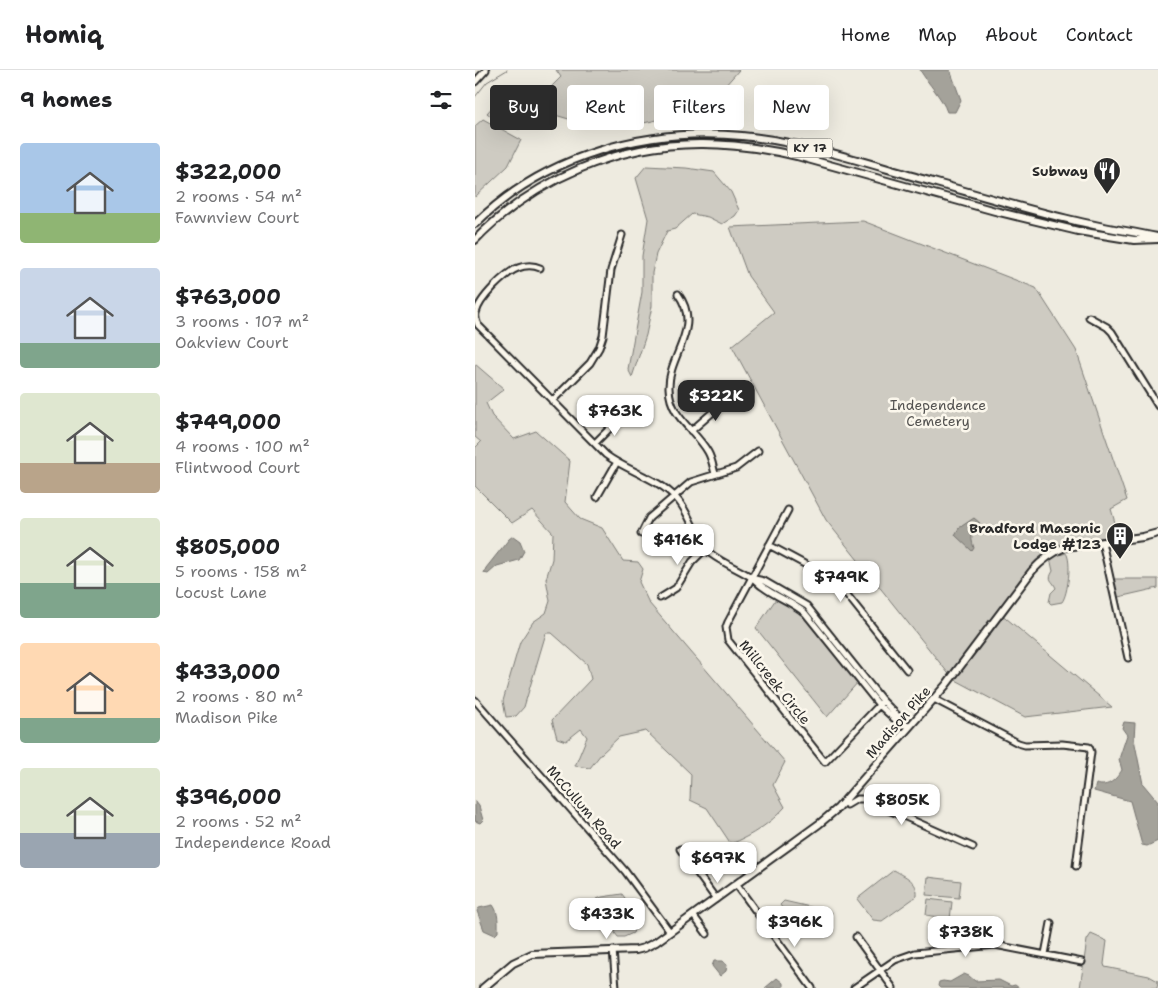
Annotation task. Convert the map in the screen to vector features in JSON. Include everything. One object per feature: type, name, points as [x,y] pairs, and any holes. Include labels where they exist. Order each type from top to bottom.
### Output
[{"type":"main road","name":"KY 17","points":[[475,224],[531,181],[555,167],[586,154],[615,146],[678,135],[741,136],[809,148],[1071,220],[1158,238]]},
{"type":"main road","name":"KY 17","points":[[475,240],[485,229],[540,189],[565,175],[591,164],[621,154],[665,147],[703,144],[767,150],[797,156],[995,211],[1078,231],[1135,240],[1158,238]]},
{"type":"main road","name":"Madison Pike","points":[[483,988],[513,963],[531,954],[644,948],[656,942],[819,824],[843,802],[907,726],[934,699],[1027,578],[1045,558],[1054,551],[1065,547],[1143,537],[1158,533]]},
{"type":"street","points":[[475,82],[486,70]]},
{"type":"street","points":[[552,401],[590,363],[599,348],[603,336],[611,270],[622,235]]},
{"type":"street","points":[[541,268],[529,266],[515,269],[490,290],[479,307],[476,317],[478,325],[595,443],[617,462],[658,483],[675,497],[688,514],[705,549],[721,561],[753,578],[764,581],[807,606],[881,703],[900,724],[907,726]]},
{"type":"street","points":[[678,294],[684,303],[687,329],[671,374],[670,397],[678,416],[708,452],[715,474]]},
{"type":"street","points":[[1089,317],[1112,332],[1158,406]]},
{"type":"street","points":[[691,431],[729,398]]},
{"type":"street","points":[[595,443],[622,416]]},
{"type":"street","points":[[641,534],[649,518],[691,482],[736,468],[758,451]]},
{"type":"street","points":[[597,497],[617,462]]},
{"type":"street","name":"Millcreek Circle","points":[[788,510],[728,622],[728,640],[825,762],[881,703]]},
{"type":"street","points":[[1102,542],[1128,658]]},
{"type":"street","points":[[769,544],[836,581],[907,670]]},
{"type":"street","points":[[660,598],[676,588],[692,562],[705,549]]},
{"type":"street","points":[[934,699],[1018,743],[1025,745],[1062,744],[1089,747],[1091,752],[1076,866]]},
{"type":"street","name":"McCullum Road","points":[[475,700],[625,871],[670,932]]},
{"type":"street","points":[[843,802],[847,805],[857,799],[866,799],[973,847]]},
{"type":"street","points":[[680,848],[716,899]]},
{"type":"street","points":[[736,884],[812,988]]},
{"type":"street","points":[[693,915],[707,934]]},
{"type":"street","points":[[1045,954],[1051,923]]},
{"type":"street","points":[[856,937],[893,988]]},
{"type":"street","points":[[854,988],[895,960],[915,953],[990,945],[1082,962]]},
{"type":"street","points":[[613,950],[616,988]]},
{"type":"green space","points":[[556,70],[739,70],[726,85],[654,85],[654,121],[644,123],[644,85],[567,85],[567,118],[557,116],[557,85],[553,85],[561,77]]},
{"type":"green space","points":[[483,119],[490,123],[490,130],[503,130],[521,140],[508,166],[475,197],[475,126]]},
{"type":"green space","points":[[646,166],[686,168],[714,172],[731,192],[739,210],[735,216],[722,224],[708,217],[692,214],[675,229],[667,231],[656,254],[652,273],[652,306],[646,335],[632,377],[628,369],[642,292],[642,256],[648,219],[636,178]]},
{"type":"green space","name":"Independence Cemetery","points":[[863,221],[1036,288],[1076,350],[1127,500],[1111,509],[1120,540],[1089,543],[1048,555],[1000,613],[1112,707],[1025,717],[952,678],[826,520],[732,346],[774,312],[748,276],[730,227]]},
{"type":"green space","points":[[475,364],[504,389],[486,403],[492,416],[514,439],[536,431],[570,461],[565,502],[580,519],[602,528],[623,561],[638,562],[643,569],[639,582],[649,603],[785,762],[773,785],[785,807],[767,824],[753,833],[731,844],[707,808],[690,800],[691,774],[646,731],[619,737],[601,754],[590,768],[575,766],[587,737],[581,729],[566,741],[557,738],[552,720],[591,679],[587,664],[552,633],[546,633],[524,707],[516,716],[506,717],[503,701],[520,642],[533,622],[546,613],[550,601],[546,579],[552,559],[553,533],[532,510],[512,523],[475,486],[475,448],[481,442],[475,437]]},
{"type":"green space","points":[[1066,553],[1069,563],[1069,578],[1066,592],[1062,602],[1051,604],[1049,602],[1051,593],[1056,588],[1050,578],[1053,571],[1050,558]]},
{"type":"green space","points":[[1110,579],[1158,579],[1158,588],[1114,598]]},
{"type":"green space","points":[[778,596],[797,606],[859,681],[827,717],[756,628]]},
{"type":"green space","points":[[796,601],[806,609],[876,697],[795,603]]},
{"type":"green space","points":[[894,870],[907,877],[913,883],[916,887],[917,896],[882,921],[873,920],[857,899]]},
{"type":"green space","points":[[928,877],[961,881],[959,898],[926,895]]},
{"type":"green space","points":[[622,894],[638,916],[633,933],[624,937],[618,937],[615,933],[617,924],[599,915],[594,910],[597,899]]},
{"type":"green space","points":[[928,899],[952,902],[950,919],[926,915]]},
{"type":"green space","points":[[784,901],[832,912],[822,923],[815,922],[803,932],[795,925],[780,905]]},
{"type":"green space","points":[[1091,934],[1107,941],[1105,967],[1149,976],[1158,981],[1157,988],[1080,988],[1087,940]]},
{"type":"shaded area","points":[[920,70],[950,70],[961,100],[955,112],[947,112],[942,101]]},
{"type":"shaded area","points":[[974,518],[980,523],[972,534],[974,548],[972,551],[955,535],[959,528]]},
{"type":"shaded area","points":[[513,536],[520,541],[524,551],[519,560],[497,566],[488,574],[484,573],[486,568]]},
{"type":"shaded area","points":[[1124,722],[1135,723],[1134,739],[1143,784],[1158,802],[1158,841],[1147,846],[1142,845],[1130,801],[1094,791],[1096,784],[1108,784],[1122,770],[1119,759],[1127,735],[1122,728]]},
{"type":"shaded area","points":[[475,801],[479,806],[483,820],[480,823],[475,821]]},
{"type":"shaded area","points":[[493,905],[498,922],[498,932],[495,935],[484,930],[477,911],[479,908]]},
{"type":"shaded area","points":[[714,961],[722,961],[727,965],[726,971],[720,976],[712,966]]},
{"type":"shaded area","points":[[964,974],[975,981],[999,980],[1019,988],[940,988],[938,986],[939,982],[950,982]]},
{"type":"shaded area","points":[[777,978],[783,983],[783,988],[765,988]]},
{"type":"waterway","points":[[475,97],[487,82],[507,70]]},
{"type":"place","name":"Subway","points":[[1107,195]]},
{"type":"place","name":"Bradford Masonic Lodge #123","points":[[1120,560]]}]
